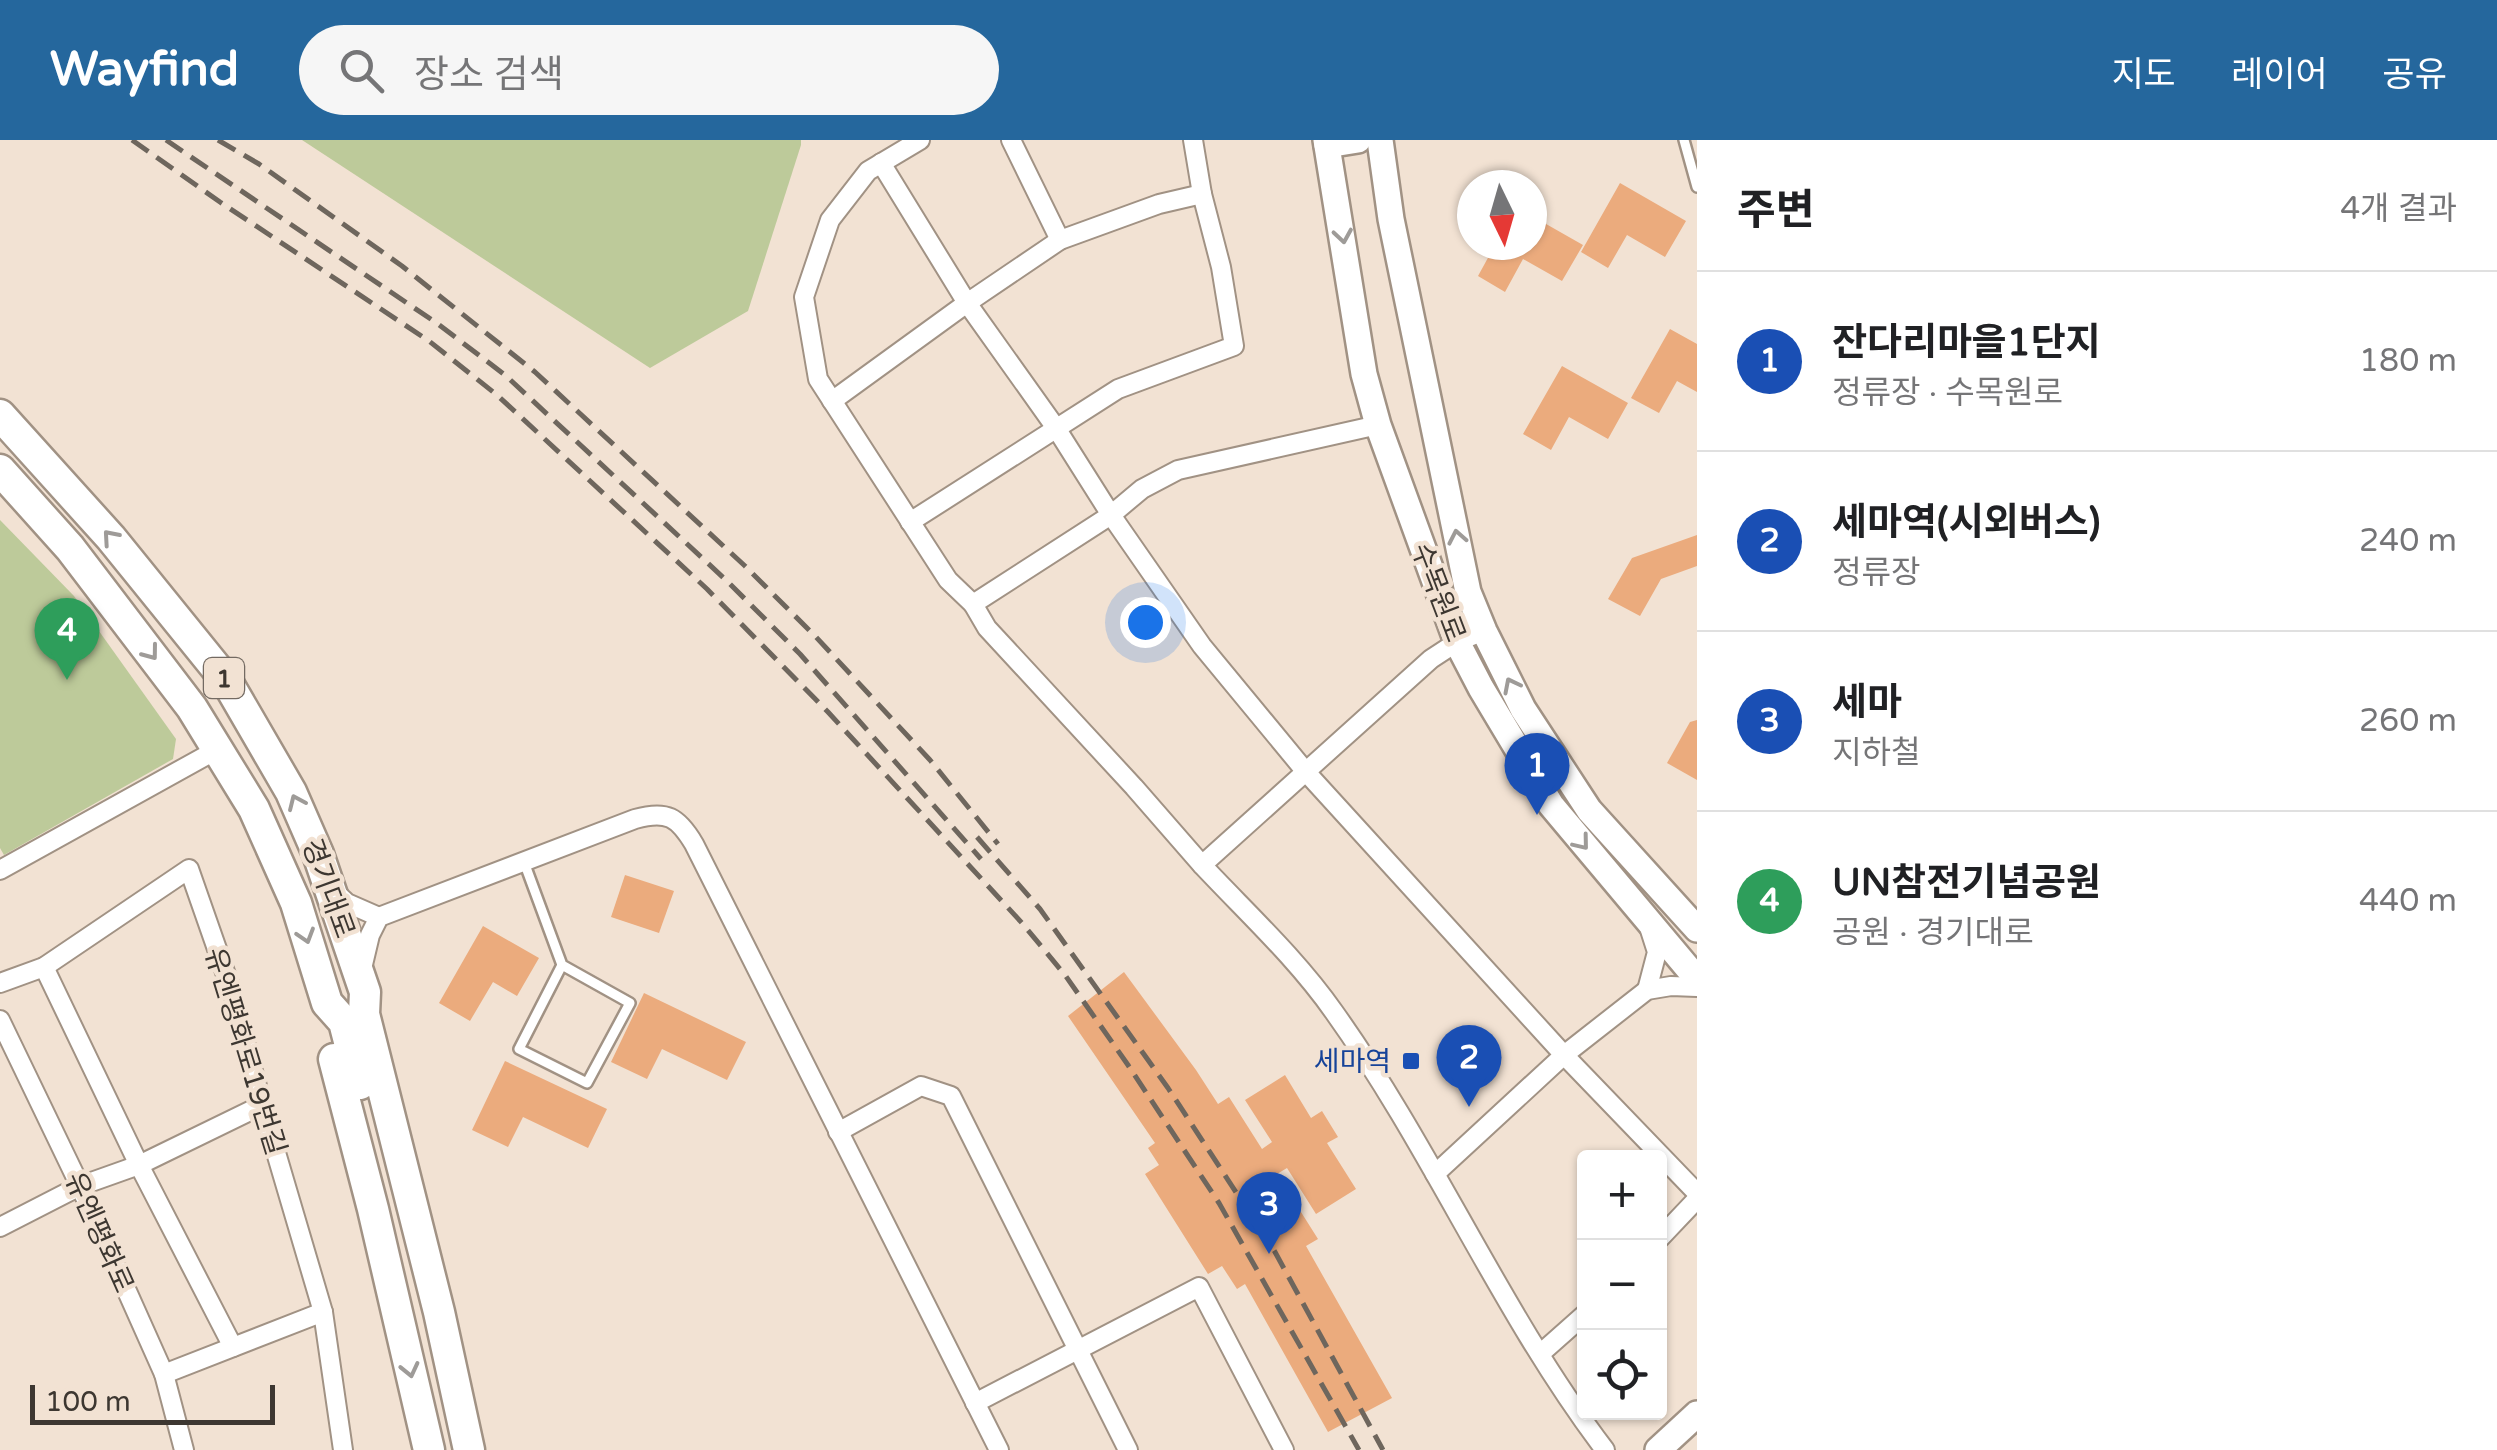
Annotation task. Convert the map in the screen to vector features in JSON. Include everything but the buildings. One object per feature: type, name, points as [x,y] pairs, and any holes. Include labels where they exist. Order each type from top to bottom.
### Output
[{"type":"main road","name":"경기대로","points":[[0,415],[112,538],[226,680],[291,792],[363,985],[364,1014],[439,1312],[469,1450]]},
{"type":"main road","name":"경기대로","points":[[0,470],[70,548],[192,708],[254,809],[296,903],[327,1002],[344,1022],[452,1450]]},
{"type":"main road","points":[[363,985],[379,1011],[488,1450]]},
{"type":"main road","points":[[327,1002],[326,1028],[429,1450]]},
{"type":"street","points":[[920,140],[868,170],[830,220],[804,297],[818,379],[948,580],[973,604],[987,628],[1311,981],[1359,1049],[1540,1354],[1606,1450]]},
{"type":"street","points":[[1010,140],[1060,240]]},
{"type":"street","points":[[910,522],[1118,389],[1234,346],[1193,140]]},
{"type":"street","points":[[1326,142],[1358,140]]},
{"type":"street","name":"수목원로","points":[[1380,140],[1394,236],[1468,592],[1523,709],[1589,810],[1697,928]]},
{"type":"street","name":"수목원로","points":[[1326,142],[1364,374],[1378,425],[1457,642],[1551,804],[1697,980]]},
{"type":"street","points":[[881,163],[967,302],[1202,646],[1306,772],[1697,1196],[1667,1230]]},
{"type":"street","points":[[832,402],[967,302],[1060,240],[1158,204],[1202,194]]},
{"type":"street","points":[[973,604],[1111,515],[1142,489],[1178,470],[1378,425]]},
{"type":"street","points":[[1202,865],[1430,659],[1484,630]]},
{"type":"street","points":[[0,870],[218,749]]},
{"type":"street","points":[[363,985],[370,935],[379,917],[649,815],[670,816],[684,828],[999,1450]]},
{"type":"street","name":"유엔평화로19번길","points":[[0,983],[44,967],[188,869],[232,992],[324,1312],[344,1450]]},
{"type":"street","points":[[329,886],[346,902],[379,917]]},
{"type":"street","points":[[1647,990],[1656,952],[1648,923]]},
{"type":"street","points":[[44,967],[232,1347]]},
{"type":"street","points":[[1435,1174],[1564,1056],[1647,990],[1697,987]]},
{"type":"street","name":"유엔평화로","points":[[0,1020],[164,1374],[184,1450]]},
{"type":"street","points":[[838,1132],[921,1086],[951,1096],[1128,1450]]},
{"type":"street","points":[[2,1221],[139,1165],[262,1105]]},
{"type":"street","points":[[976,1403],[1199,1287],[1284,1450]]},
{"type":"street","points":[[164,1374],[324,1312]]},
{"type":"street","points":[[1540,1354],[1577,1320]]},
{"type":"street","points":[[1658,1450],[1697,1414]]},
{"type":"lane","points":[[1684,140],[1697,187]]},
{"type":"lane","points":[[524,862],[562,965],[630,1003],[587,1083],[519,1050],[562,965]]},
{"type":"green space","points":[[302,140],[801,140],[801,145],[748,311],[650,368]]},
{"type":"green space","points":[[0,520],[74,596],[176,739],[173,759],[4,855],[0,848]]},
{"type":"railway","points":[[132,140],[429,341],[497,395],[707,589],[828,712],[1065,975],[1219,1203],[1359,1450]]},
{"type":"railway","points":[[166,140],[438,324],[505,375],[800,654],[981,859]]},
{"type":"railway","points":[[218,140],[259,164],[402,266],[535,372],[816,637],[930,760],[998,844]]},
{"type":"railway","points":[[977,837],[1040,909],[1168,1088],[1275,1252],[1383,1450]]},
{"type":"place","name":"UN참전기념공원","points":[[67,680]]},
{"type":"place","name":"잔다리마을1단지","points":[[1537,815]]},
{"type":"place","name":"세마역","points":[[1411,1061]]},
{"type":"place","name":"세마역(시외버스)","points":[[1469,1107]]},
{"type":"place","name":"세마","points":[[1269,1254]]}]
